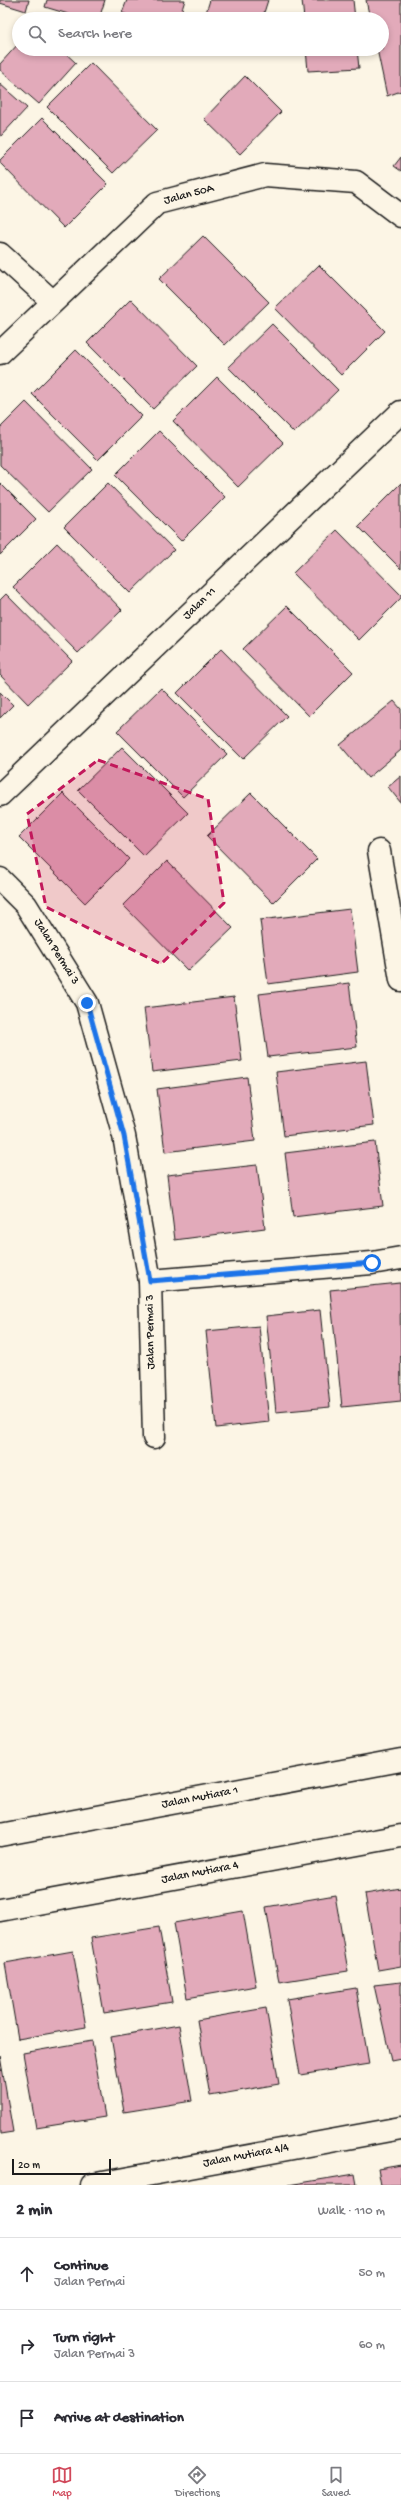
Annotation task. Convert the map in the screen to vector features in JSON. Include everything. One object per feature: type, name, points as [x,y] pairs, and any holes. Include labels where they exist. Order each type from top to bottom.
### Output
[{"type":"street","name":"Jalan 50A","points":[[0,353],[52,301],[157,204],[265,175],[356,182],[401,216]]},
{"type":"street","points":[[0,254],[52,301]]},
{"type":"street","name":"Jalan 11","points":[[0,795],[401,412]]},
{"type":"street","points":[[379,851],[401,980]]},
{"type":"street","name":"Jalan Permai 3","points":[[0,879],[26,905],[87,1003],[124,1136],[150,1281],[154,1437]]},
{"type":"street","points":[[150,1281],[372,1263],[401,1258]]},
{"type":"street","name":"Jalan Mutiara 1","points":[[0,1836],[401,1760]]},
{"type":"street","name":"Jalan Mutiara 4","points":[[0,1910],[401,1836]]},
{"type":"street","name":"Jalan Mutiara 4/4","points":[[92,2185],[401,2128]]},
{"type":"highlighted area","points":[[98,760],[208,799],[224,903],[161,964],[46,907],[27,814]]},
{"type":"building","points":[[0,0],[29,0],[26,11],[0,3]]},
{"type":"building","points":[[47,0],[105,0],[101,12],[62,12],[45,7]]},
{"type":"building","points":[[127,0],[185,0],[181,12],[122,12]]},
{"type":"building","points":[[210,0],[268,0],[264,12],[206,12]]},
{"type":"building","points":[[302,0],[353,0],[354,12],[303,12]]},
{"type":"building","points":[[366,0],[401,0],[401,91],[387,96],[378,56],[389,56],[389,12],[369,12]]},
{"type":"building","points":[[12,51],[12,56],[68,56],[76,63],[39,104],[0,70],[0,64]]},
{"type":"building","points":[[307,56],[358,56],[359,68],[308,71]]},
{"type":"building","points":[[91,63],[157,130],[113,173],[47,107]]},
{"type":"building","points":[[245,76],[281,112],[240,154],[204,119]]},
{"type":"building","points":[[0,84],[27,108],[0,137]]},
{"type":"building","points":[[42,118],[108,184],[64,228],[0,163],[0,160]]},
{"type":"building","points":[[401,157],[401,171],[394,166]]},
{"type":"building","points":[[203,236],[269,302],[225,345],[159,279]]},
{"type":"building","points":[[319,265],[385,331],[341,375],[275,308]]},
{"type":"building","points":[[131,299],[197,366],[153,409],[87,343]]},
{"type":"building","points":[[272,324],[338,390],[294,433],[228,367]]},
{"type":"building","points":[[76,350],[142,416],[98,460],[32,394]]},
{"type":"building","points":[[217,377],[283,443],[238,487],[173,421]]},
{"type":"building","points":[[26,402],[92,469],[48,512],[0,465],[0,428]]},
{"type":"building","points":[[159,431],[225,497],[181,541],[115,475]]},
{"type":"building","points":[[0,483],[36,519],[0,555]]},
{"type":"building","points":[[108,483],[174,550],[130,593],[64,527]]},
{"type":"building","points":[[401,483],[401,569],[358,526]]},
{"type":"building","points":[[337,530],[401,595],[401,598],[359,640],[293,573]]},
{"type":"building","points":[[57,543],[122,610],[78,653],[13,587]]},
{"type":"building","points":[[6,594],[72,661],[28,704],[0,675],[0,600]]},
{"type":"building","points":[[287,606],[353,672],[309,716],[243,649]]},
{"type":"building","points":[[221,649],[287,716],[243,759],[177,693]]},
{"type":"building","points":[[161,688],[227,754],[183,797],[117,731]]},
{"type":"building","points":[[0,692],[13,705],[0,718]]},
{"type":"building","points":[[394,701],[401,709],[401,750],[368,778],[340,745]]},
{"type":"building","points":[[122,747],[188,813],[144,856],[78,790]]},
{"type":"building","points":[[401,776],[401,803],[388,787]]},
{"type":"building","points":[[63,793],[129,859],[85,903],[19,837]]},
{"type":"building","points":[[251,793],[317,859],[273,903],[207,836]]},
{"type":"building","points":[[167,861],[233,928],[188,971],[123,905]]},
{"type":"building","points":[[350,909],[358,972],[268,984],[260,920]]},
{"type":"building","points":[[349,983],[357,1047],[268,1057],[259,994]]},
{"type":"building","points":[[234,997],[242,1061],[152,1072],[144,1008]]},
{"type":"building","points":[[366,1061],[374,1125],[284,1136],[276,1072]]},
{"type":"building","points":[[247,1077],[255,1141],[165,1152],[157,1089]]},
{"type":"building","points":[[375,1142],[383,1206],[293,1217],[285,1153]]},
{"type":"building","points":[[257,1165],[265,1228],[175,1240],[167,1175]]},
{"type":"building","points":[[400,1283],[401,1401],[342,1407],[330,1290]]},
{"type":"building","points":[[320,1310],[330,1407],[276,1412],[266,1316]]},
{"type":"building","points":[[259,1326],[269,1422],[216,1428],[206,1331]]},
{"type":"building","points":[[401,1888],[401,1966],[378,1970],[365,1894]]},
{"type":"building","points":[[335,1895],[348,1971],[279,1982],[266,1907]]},
{"type":"building","points":[[243,1911],[256,1986],[187,1998],[174,1923]]},
{"type":"building","points":[[159,1927],[172,2002],[104,2013],[91,1938]]},
{"type":"building","points":[[73,1951],[86,2027],[18,2039],[5,1963]]},
{"type":"building","points":[[401,1982],[401,2059],[391,2061],[374,1985]]},
{"type":"building","points":[[356,1988],[369,2064],[300,2075],[287,1999]]},
{"type":"building","points":[[266,2008],[279,2084],[210,2096],[197,2020]]},
{"type":"building","points":[[179,2025],[192,2101],[124,2112],[111,2037]]},
{"type":"building","points":[[92,2041],[105,2117],[36,2128],[23,2053]]},
{"type":"building","points":[[0,2056],[13,2132],[0,2134]]},
{"type":"building","points":[[401,2165],[401,2185],[381,2185],[378,2169]]},
{"type":"building","points":[[355,2174],[357,2185],[288,2185]]},
{"type":"route","points":[[87,1003],[124,1136],[150,1281],[372,1263]]}]
